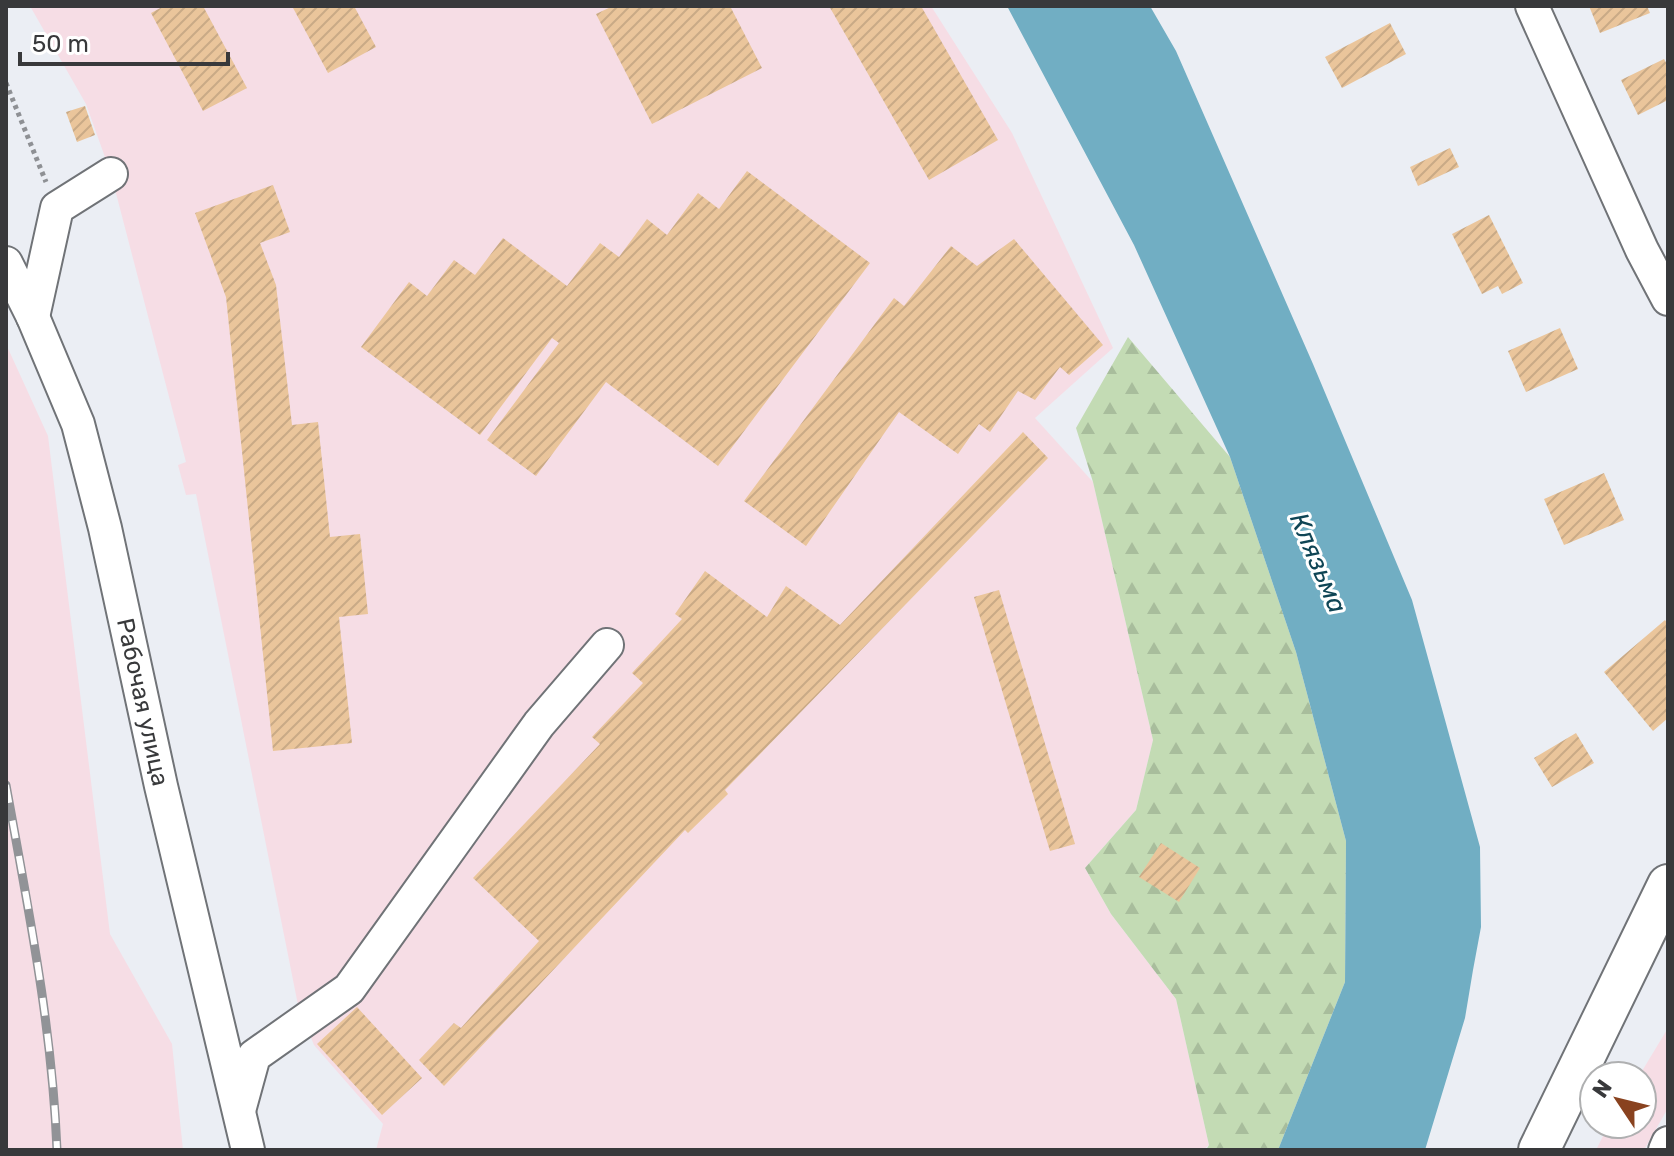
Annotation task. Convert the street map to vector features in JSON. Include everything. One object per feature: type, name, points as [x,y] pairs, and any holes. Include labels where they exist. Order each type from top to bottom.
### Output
[{"type":"main road","points":[[1539,1150],[1668,885]]},
{"type":"street","points":[[1532,6],[1642,250],[1668,299]]},
{"type":"street","points":[[33,317],[57,208],[111,174]]},
{"type":"street","name":"Рабочая улица","points":[[6,263],[33,317],[78,424],[248,1150]]},
{"type":"street","points":[[239,1110],[254,1056],[349,989],[539,724],[607,645]]},
{"type":"street","points":[[1665,1150],[1668,1143]]},
{"type":"path","points":[[6,83],[57,208]]},
{"type":"shaded area","points":[[30,6],[931,6],[1012,133],[1113,348],[1035,418],[1093,482],[1153,740],[1136,810],[1085,868],[1111,914],[1176,999],[1209,1145],[1203,1150],[376,1150],[383,1124],[314,1045],[298,1005],[196,494],[186,495],[178,465],[186,462],[111,174],[86,104]]},
{"type":"shaded area","points":[[6,344],[48,436],[110,934],[172,1044],[183,1150],[6,1150]]},
{"type":"shaded area","points":[[1668,1028],[1668,1108],[1658,1126],[1658,1060],[1649,1060]]},
{"type":"shaded area","points":[[1601,1140],[1650,1140],[1644,1150],[1596,1150]]},
{"type":"green space","points":[[1128,337],[1230,457],[1296,652],[1346,841],[1345,982],[1278,1150],[1206,1150],[1209,1145],[1176,999],[1111,914],[1085,868],[1136,810],[1153,740],[1093,482],[1076,428]]},
{"type":"water","name":"Клязьма","points":[[1007,6],[1150,6],[1176,51],[1412,600],[1480,847],[1481,927],[1465,1018],[1425,1150],[1278,1150],[1345,982],[1346,841],[1296,652],[1230,457],[1134,245]]},
{"type":"building","points":[[164,6],[203,6],[247,88],[203,111],[151,13]]},
{"type":"building","points":[[292,6],[354,6],[376,47],[328,73]]},
{"type":"building","points":[[613,6],[730,6],[762,68],[652,124],[596,14]]},
{"type":"building","points":[[829,6],[921,6],[998,140],[929,180]]},
{"type":"building","points":[[1589,6],[1647,6],[1650,13],[1600,33]]},
{"type":"building","points":[[1390,23],[1406,54],[1342,88],[1325,57]]},
{"type":"building","points":[[1664,59],[1668,66],[1668,100],[1638,115],[1621,80]]},
{"type":"building","points":[[85,106],[95,135],[77,142],[66,112]]},
{"type":"building","points":[[1450,148],[1459,167],[1418,186],[1410,167]]},
{"type":"building","points":[[747,171],[870,263],[718,466],[606,382],[536,476],[487,440],[559,343],[552,338],[480,435],[361,347],[409,282],[427,296],[454,260],[475,275],[503,238],[567,286],[600,243],[619,257],[647,219],[667,235],[698,193],[719,209]]},
{"type":"building","points":[[273,185],[290,232],[260,243],[276,285],[292,425],[318,422],[330,537],[360,534],[368,614],[339,617],[352,743],[273,751],[226,297],[195,213]]},
{"type":"building","points":[[1489,215],[1523,283],[1502,294],[1498,286],[1482,294],[1452,234]]},
{"type":"building","points":[[1014,239],[1103,345],[1069,375],[1060,367],[1035,400],[1018,391],[990,432],[979,424],[958,454],[899,412],[806,546],[744,501],[894,298],[904,306],[951,246],[977,266]]},
{"type":"building","points":[[1560,328],[1578,369],[1526,392],[1508,351]]},
{"type":"building","points":[[1023,432],[1048,458],[725,790],[728,794],[688,833],[685,830],[444,1086],[419,1060],[454,1023],[461,1028],[539,941],[473,878],[600,744],[592,737],[643,683],[632,673],[682,619],[675,614],[705,571],[767,617],[786,586],[840,625]]},
{"type":"building","points":[[1604,473],[1624,520],[1564,545],[1544,499]]},
{"type":"building","points":[[999,590],[1075,844],[1050,851],[974,597]]},
{"type":"building","points":[[1665,620],[1668,624],[1668,718],[1653,731],[1604,672]]},
{"type":"building","points":[[1576,733],[1594,763],[1552,787],[1534,758]]},
{"type":"building","points":[[1161,843],[1200,868],[1179,902],[1139,877]]},
{"type":"building","points":[[357,1007],[422,1078],[382,1115],[317,1044]]},
{"type":"railway","points":[[6,785],[44,1012],[57,1150]]}]
